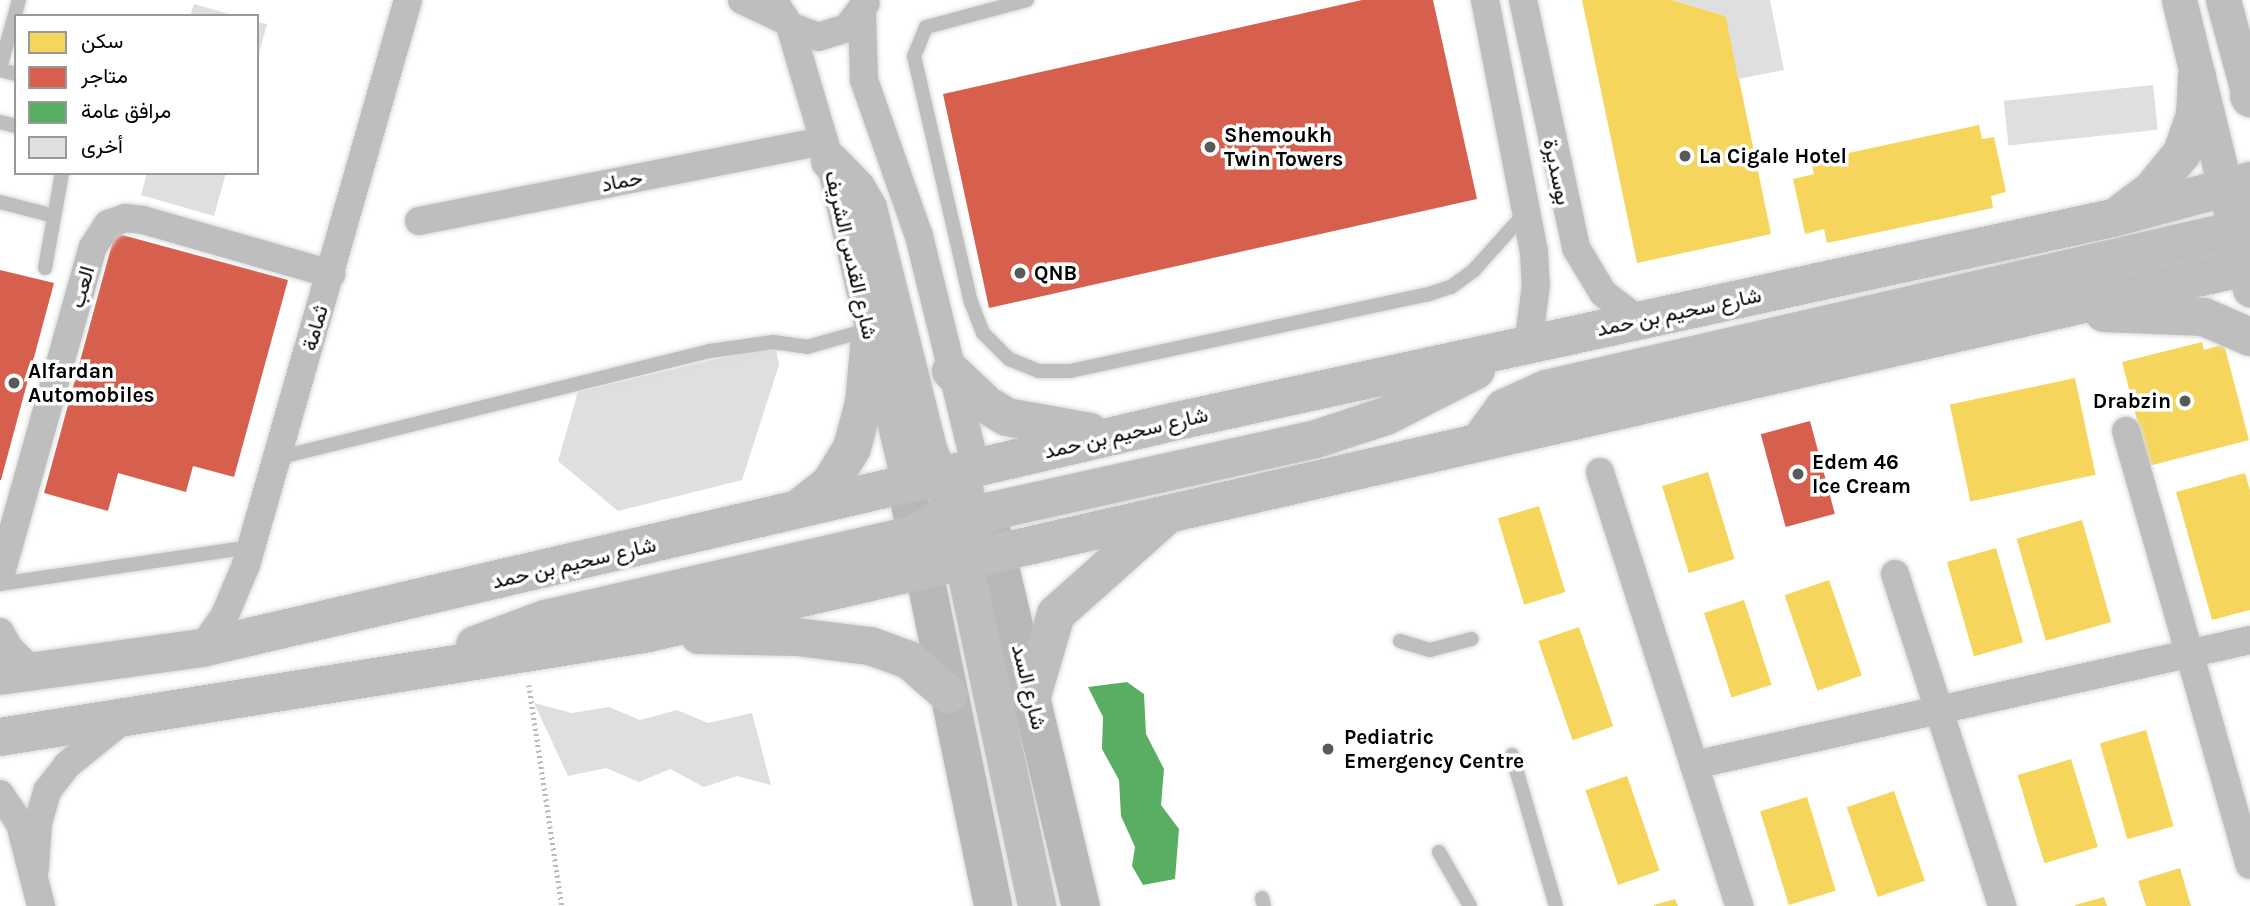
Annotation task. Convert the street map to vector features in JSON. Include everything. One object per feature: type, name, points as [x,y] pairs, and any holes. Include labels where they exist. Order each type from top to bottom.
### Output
[{"type":"highway","points":[[2113,218],[2152,190],[2182,153],[2195,116],[2197,76]]},
{"type":"highway","points":[[827,151],[857,190],[867,208],[952,522],[1037,906]]},
{"type":"highway","name":"شارع سحيم بن حمد","points":[[0,737],[123,720],[441,664],[644,634],[922,571],[952,522],[976,468],[1638,320],[2113,218],[2238,184]]},
{"type":"highway","points":[[1479,442],[1504,408],[1546,389],[2245,227],[2248,274]]},
{"type":"highway","name":"شارع سحيم بن حمد","points":[[17,674],[202,648],[793,513],[952,522],[1165,517],[2072,305],[2248,274]]},
{"type":"highway","points":[[2072,305],[2106,313],[2204,317],[2250,337]]},
{"type":"highway","points":[[793,513],[830,484],[852,449],[864,403],[870,334]]},
{"type":"highway","points":[[441,664],[512,628],[545,619],[1316,439],[1430,397],[1513,350]]},
{"type":"highway","points":[[951,371],[986,405],[1007,416],[1050,428],[1120,434]]},
{"type":"highway","points":[[1032,696],[1056,614],[1165,517]]},
{"type":"highway","points":[[644,634],[797,637],[870,646],[909,660],[948,694]]},
{"type":"main road","name":"شارع السد","points":[[952,522],[1032,696],[1082,905]]},
{"type":"main road","points":[[922,571],[993,906]]},
{"type":"street","name":"ثمامة","points":[[202,648],[233,600],[251,547],[408,0]]},
{"type":"street","points":[[742,0],[782,15],[808,35],[828,36],[848,28],[864,6]]},
{"type":"street","name":"بوسديرة","points":[[1485,0],[1527,211],[1536,285],[1513,350]]},
{"type":"street","name":"بوسديرة","points":[[1523,0],[1547,124],[1576,248],[1603,293],[1638,320]]},
{"type":"street","points":[[2179,0],[2197,76],[2238,184],[2245,227]]},
{"type":"street","points":[[864,6],[864,80],[919,236],[976,468]]},
{"type":"street","name":"شارع القدس الشريف","points":[[782,15],[827,151],[870,334],[952,522]]},
{"type":"street","points":[[2234,17],[2250,98]]},
{"type":"street","points":[[1511,132],[1525,136],[1547,124]]},
{"type":"street","name":"حماد","points":[[419,221],[827,151]]},
{"type":"street","name":"العب","points":[[0,577],[93,247],[108,224],[125,218],[143,220],[331,274]]},
{"type":"street","points":[[2126,430],[2250,865]]},
{"type":"street","points":[[1600,472],[1739,906]]},
{"type":"street","points":[[1895,574],[2002,906]]},
{"type":"street","points":[[0,632],[9,648],[17,674]]},
{"type":"street","points":[[1694,765],[2250,640]]},
{"type":"street","points":[[35,868],[38,823],[51,784],[67,765],[123,720]]},
{"type":"street","points":[[0,794],[15,812],[35,868],[41,906]]},
{"type":"lane","points":[[1027,0],[926,27],[914,56],[971,302],[983,333],[1009,359],[1039,371],[1070,371],[1426,295],[1451,287],[1474,270],[1527,211]]},
{"type":"lane","points":[[0,69],[14,18]]},
{"type":"lane","points":[[45,268],[62,175]]},
{"type":"lane","points":[[0,202],[54,216]]},
{"type":"lane","points":[[277,458],[710,351],[773,342],[807,347],[870,334]]},
{"type":"lane","points":[[0,584],[251,547]]},
{"type":"lane","points":[[1400,641],[1430,650],[1472,639]]},
{"type":"lane","points":[[1512,755],[1556,906]]},
{"type":"lane","points":[[1439,852],[1470,906]]},
{"type":"path","points":[[524,652],[562,906]]},
{"type":"building: سكن","name":"La Cigale Hotel","points":[[1582,0],[1672,0],[1726,16],[1771,234],[1637,263]]},
{"type":"building: سكن","points":[[1979,125],[1982,139],[1994,137],[2006,192],[1991,196],[1993,208],[1827,243],[1824,229],[1805,234],[1793,179],[1814,174],[1811,161]]},
{"type":"building: سكن","name":"Drabzin","points":[[2202,342],[2204,350],[2224,344],[2249,440],[2149,466],[2122,362]]},
{"type":"building: سكن","points":[[2075,378],[2096,475],[1970,501],[1950,405]]},
{"type":"building: سكن","points":[[1708,472],[1735,559],[1689,573],[1662,486]]},
{"type":"building: سكن","points":[[2245,473],[2250,491],[2250,610],[2212,620],[2176,492]]},
{"type":"building: سكن","points":[[1539,506],[1565,592],[1524,605],[1498,519]]},
{"type":"building: سكن","points":[[2082,520],[2111,622],[2046,641],[2017,539]]},
{"type":"building: سكن","points":[[1996,548],[2023,642],[1974,656],[1947,562]]},
{"type":"building: سكن","points":[[1829,580],[1862,675],[1817,691],[1785,595]]},
{"type":"building: سكن","points":[[1744,600],[1772,685],[1732,698],[1704,613]]},
{"type":"building: سكن","points":[[1579,627],[1613,726],[1573,740],[1538,641]]},
{"type":"building: سكن","points":[[2146,730],[2174,826],[2127,839],[2100,743]]},
{"type":"building: سكن","points":[[2071,759],[2098,847],[2044,863],[2017,775]]},
{"type":"building: سكن","points":[[1627,776],[1660,871],[1618,885],[1585,790]]},
{"type":"building: سكن","points":[[1894,791],[1925,881],[1878,897],[1847,807]]},
{"type":"building: سكن","points":[[1807,797],[1836,891],[1789,905],[1760,811]]},
{"type":"building: سكن","points":[[2180,868],[2191,906],[2146,906],[2138,881]]},
{"type":"building: سكن","points":[[2104,897],[2107,906],[2075,906],[2075,905]]},
{"type":"building: سكن","points":[[1675,899],[1678,906],[1654,906],[1654,905]]},
{"type":"building: متاجر","name":"Shemoukh Twin Towers","points":[[1362,0],[1433,0],[1477,199],[989,308],[943,94]]},
{"type":"building: متاجر","points":[[115,233],[288,280],[234,477],[193,466],[186,492],[118,473],[108,511],[44,493]]},
{"type":"building: متاجر","name":"Alfardan Automobiles","points":[[0,270],[54,283],[1,480],[0,480]]},
{"type":"building: متاجر","name":"Edem 46 Ice Cream","points":[[1810,421],[1835,514],[1786,527],[1761,434]]},
{"type":"building: مرافق عامة","points":[[1127,682],[1144,694],[1146,734],[1164,769],[1161,805],[1179,829],[1175,879],[1143,885],[1132,866],[1135,847],[1121,816],[1119,780],[1102,749],[1103,717],[1088,687]]},
{"type":"building: أخرى","points":[[1672,0],[1770,0],[1784,70],[1738,79],[1726,16]]},
{"type":"building: أخرى","points":[[194,4],[229,14],[191,14]]},
{"type":"building: أخرى","points":[[259,22],[267,24],[259,53]]},
{"type":"building: أخرى","points":[[2153,85],[2158,130],[2009,145],[2004,101]]},
{"type":"building: أخرى","points":[[146,175],[225,175],[214,216],[141,195]]},
{"type":"building: أخرى","points":[[775,345],[779,365],[742,480],[618,511],[558,461],[578,392]]},
{"type":"building: أخرى","points":[[534,703],[572,713],[609,707],[640,720],[677,710],[708,723],[752,713],[771,785],[737,776],[704,787],[670,769],[639,782],[606,768],[568,776]]},
{"type":"place","name":"Shemoukh Twin Towers","points":[[1210,147]]},
{"type":"place","name":"La Cigale Hotel","points":[[1685,156]]},
{"type":"place","name":"QNB","points":[[1020,273]]},
{"type":"place","name":"Alfardan Automobiles","points":[[14,383]]},
{"type":"place","name":"Drabzin","points":[[2185,401]]},
{"type":"place","name":"Edem 46 Ice Cream","points":[[1798,474]]},
{"type":"place","name":"Pediatric Emergency Centre","points":[[1328,749]]}]
